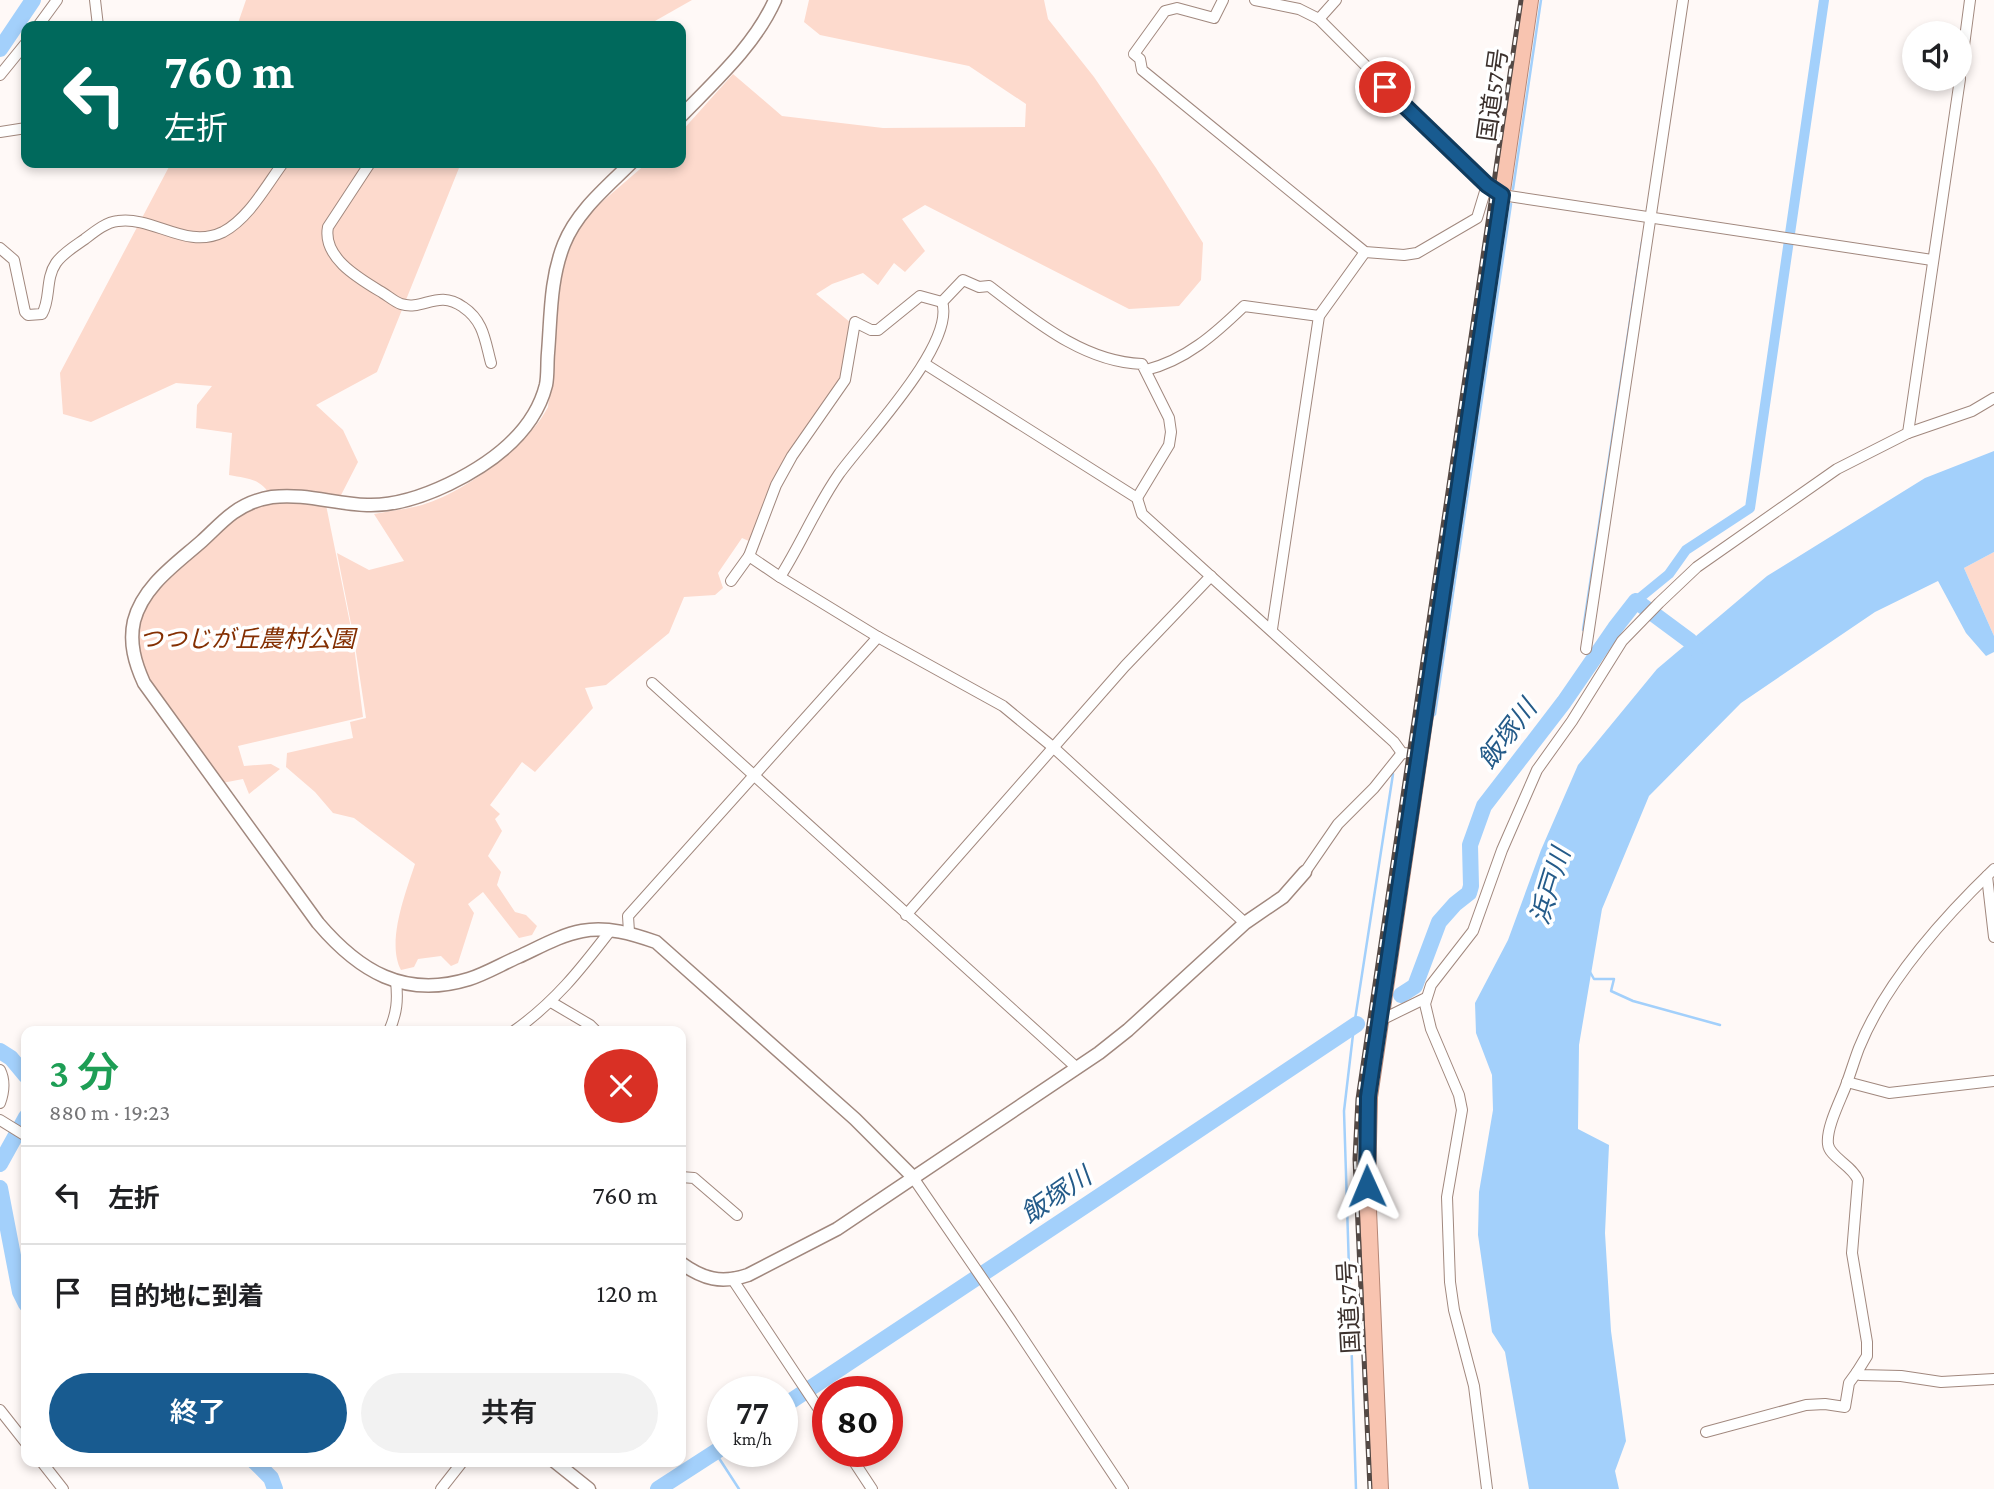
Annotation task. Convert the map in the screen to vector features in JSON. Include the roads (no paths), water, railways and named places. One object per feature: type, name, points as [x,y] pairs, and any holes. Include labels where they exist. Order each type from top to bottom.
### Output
[{"type":"highway","name":"国道57号","points":[[1380,1489],[1366,1140],[1368,1097],[1530,0]]},
{"type":"street","points":[[42,21],[57,0]]},
{"type":"street","points":[[95,0],[97,21]]},
{"type":"street","points":[[686,111],[732,63],[775,0]]},
{"type":"street","points":[[1223,0],[1214,19],[1177,8],[1165,11],[1134,54],[1140,59],[1142,71],[1365,252],[1404,255],[1427,248],[1477,218],[1487,185]]},
{"type":"street","points":[[1255,0],[1298,9],[1319,19],[1369,72],[1487,185],[1502,195],[1932,260]]},
{"type":"street","points":[[1319,19],[1336,0]]},
{"type":"street","points":[[1586,649],[1683,0]]},
{"type":"street","points":[[1967,21],[1970,0]]},
{"type":"street","points":[[0,75],[21,49]]},
{"type":"street","points":[[1908,433],[1958,91]]},
{"type":"street","points":[[0,132],[21,129]]},
{"type":"street","points":[[0,248],[14,260],[25,312],[28,316],[42,314],[46,308],[50,275],[56,263],[72,247],[99,228],[117,220],[138,222],[193,237],[220,233],[241,219],[279,168]]},
{"type":"street","points":[[367,168],[328,227],[328,243],[341,263],[358,278],[401,304],[411,305],[438,299],[462,306],[478,320],[484,332],[491,363]]},
{"type":"street","points":[[626,168],[578,217],[564,242],[554,273],[551,295],[546,384],[536,411],[523,430],[503,450],[449,484],[412,499],[369,505],[299,496],[272,497],[253,502],[234,513],[164,574],[142,602],[134,621],[133,652],[144,683],[318,923],[351,958],[376,973],[396,981],[441,986],[470,979],[584,930],[629,932],[656,942],[855,1119],[912,1176],[1123,1489]]},
{"type":"street","points":[[1272,629],[1319,316],[1365,252]]},
{"type":"street","points":[[942,302],[963,280],[979,287],[989,286],[1084,351],[1112,361],[1142,364],[1154,393],[1169,418],[1171,432],[1169,445],[1137,498]]},
{"type":"street","points":[[731,581],[749,556],[792,456],[845,380],[855,322],[871,330],[878,330],[920,296],[942,302]]},
{"type":"street","points":[[780,577],[839,474],[925,364],[945,311],[942,302]]},
{"type":"street","points":[[1146,370],[1167,365],[1195,349],[1244,306],[1319,316]]},
{"type":"street","points":[[925,364],[1137,498],[1142,514],[1272,629],[1394,742],[1402,753]]},
{"type":"street","points":[[1487,1489],[1474,1386],[1454,1310],[1450,1282],[1447,1197],[1462,1110],[1459,1095],[1431,1029],[1426,998],[1431,985],[1473,931],[1502,850],[1537,770],[1572,721],[1622,641],[1697,567],[1837,469],[1908,433],[1972,411],[1994,398]]},
{"type":"street","points":[[749,556],[878,637],[1003,706],[1054,748],[1245,923]]},
{"type":"street","points":[[906,915],[1125,666],[1211,576]]},
{"type":"street","points":[[629,932],[628,916],[878,637]]},
{"type":"street","points":[[652,683],[1077,1068]]},
{"type":"street","points":[[1402,753],[1419,754]]},
{"type":"street","points":[[686,1266],[701,1277],[718,1280],[733,1280],[748,1275],[837,1229],[912,1176],[1077,1068],[1128,1030],[1245,923],[1283,897],[1305,872],[1338,824],[1374,788],[1402,753]]},
{"type":"street","points":[[1990,873],[1994,935]]},
{"type":"street","points":[[1706,1432],[1806,1405],[1825,1404],[1845,1408],[1849,1383],[1867,1356],[1867,1342],[1852,1253],[1858,1180],[1855,1172],[1831,1153],[1828,1146],[1834,1117],[1859,1047],[1894,984],[1941,924],[1990,873]]},
{"type":"street","points":[[520,1026],[551,1002],[610,930]]},
{"type":"street","points":[[391,1026],[398,1001],[396,981]]},
{"type":"street","points":[[1379,1021],[1426,998]]},
{"type":"street","points":[[551,1002],[591,1026]]},
{"type":"street","points":[[0,1070],[3,1075],[4,1094],[0,1102]]},
{"type":"street","points":[[1847,1082],[1889,1093],[1994,1081]]},
{"type":"street","points":[[0,1120],[21,1133]]},
{"type":"street","points":[[686,1177],[694,1178],[737,1215]]},
{"type":"street","points":[[733,1280],[812,1399]]},
{"type":"street","points":[[1857,1372],[1860,1375],[1941,1381],[1994,1379]]},
{"type":"street","points":[[0,1410],[21,1437]]},
{"type":"street","points":[[46,1467],[63,1489]]},
{"type":"street","points":[[441,1489],[458,1467]]},
{"type":"street","points":[[562,1467],[589,1489]]},
{"type":"street","points":[[858,1467],[872,1489]]},
{"type":"water","name":"浜戸川","points":[[1994,451],[1994,552],[1964,568],[1994,636],[1994,652],[1986,656],[1966,633],[1938,581],[1875,612],[1741,703],[1649,796],[1602,909],[1579,1045],[1578,1129],[1609,1145],[1605,1233],[1611,1331],[1626,1441],[1615,1471],[1619,1489],[1529,1489],[1505,1352],[1492,1332],[1478,1235],[1479,1192],[1493,1110],[1492,1075],[1476,1033],[1475,1003],[1508,940],[1541,850],[1578,765],[1657,669],[1767,576],[1925,478]]},
{"type":"waterway","name":"飯塚川","points":[[0,49],[33,0]]},
{"type":"waterway","points":[[1513,189],[1541,0]]},
{"type":"waterway","points":[[1636,601],[1669,574],[1686,550],[1750,508],[1824,0]]},
{"type":"waterway","points":[[1433,716],[1511,204]]},
{"type":"waterway","points":[[1583,630],[1642,242]]},
{"type":"waterway","name":"飯塚川","points":[[1401,995],[1415,986],[1439,922],[1469,893],[1470,845],[1484,806],[1564,702],[1636,601],[1690,641],[1704,658]]},
{"type":"waterway","points":[[1356,1489],[1344,1111],[1354,1026],[1393,774]]},
{"type":"waterway","points":[[1590,972],[1594,979],[1614,979],[1611,991],[1633,1001],[1720,1025]]},
{"type":"waterway","name":"飯塚川","points":[[798,1396],[1357,1024]]},
{"type":"waterway","name":"飯塚川","points":[[0,1051],[11,1058],[21,1070]]},
{"type":"waterway","name":"飯塚川","points":[[0,1164],[21,1126]]},
{"type":"waterway","name":"飯塚川","points":[[0,1188],[21,1294]]},
{"type":"waterway","name":"飯塚川","points":[[658,1489],[707,1457]]},
{"type":"waterway","name":"飯塚川","points":[[260,1467],[271,1478],[275,1489]]},
{"type":"waterway","points":[[725,1467],[739,1489]]},
{"type":"railway","points":[[1370,1489],[1355,1159],[1358,1099],[1521,0]]},
{"type":"park label","name":"つつじが丘農村公園","points":[[247,639]]}]
